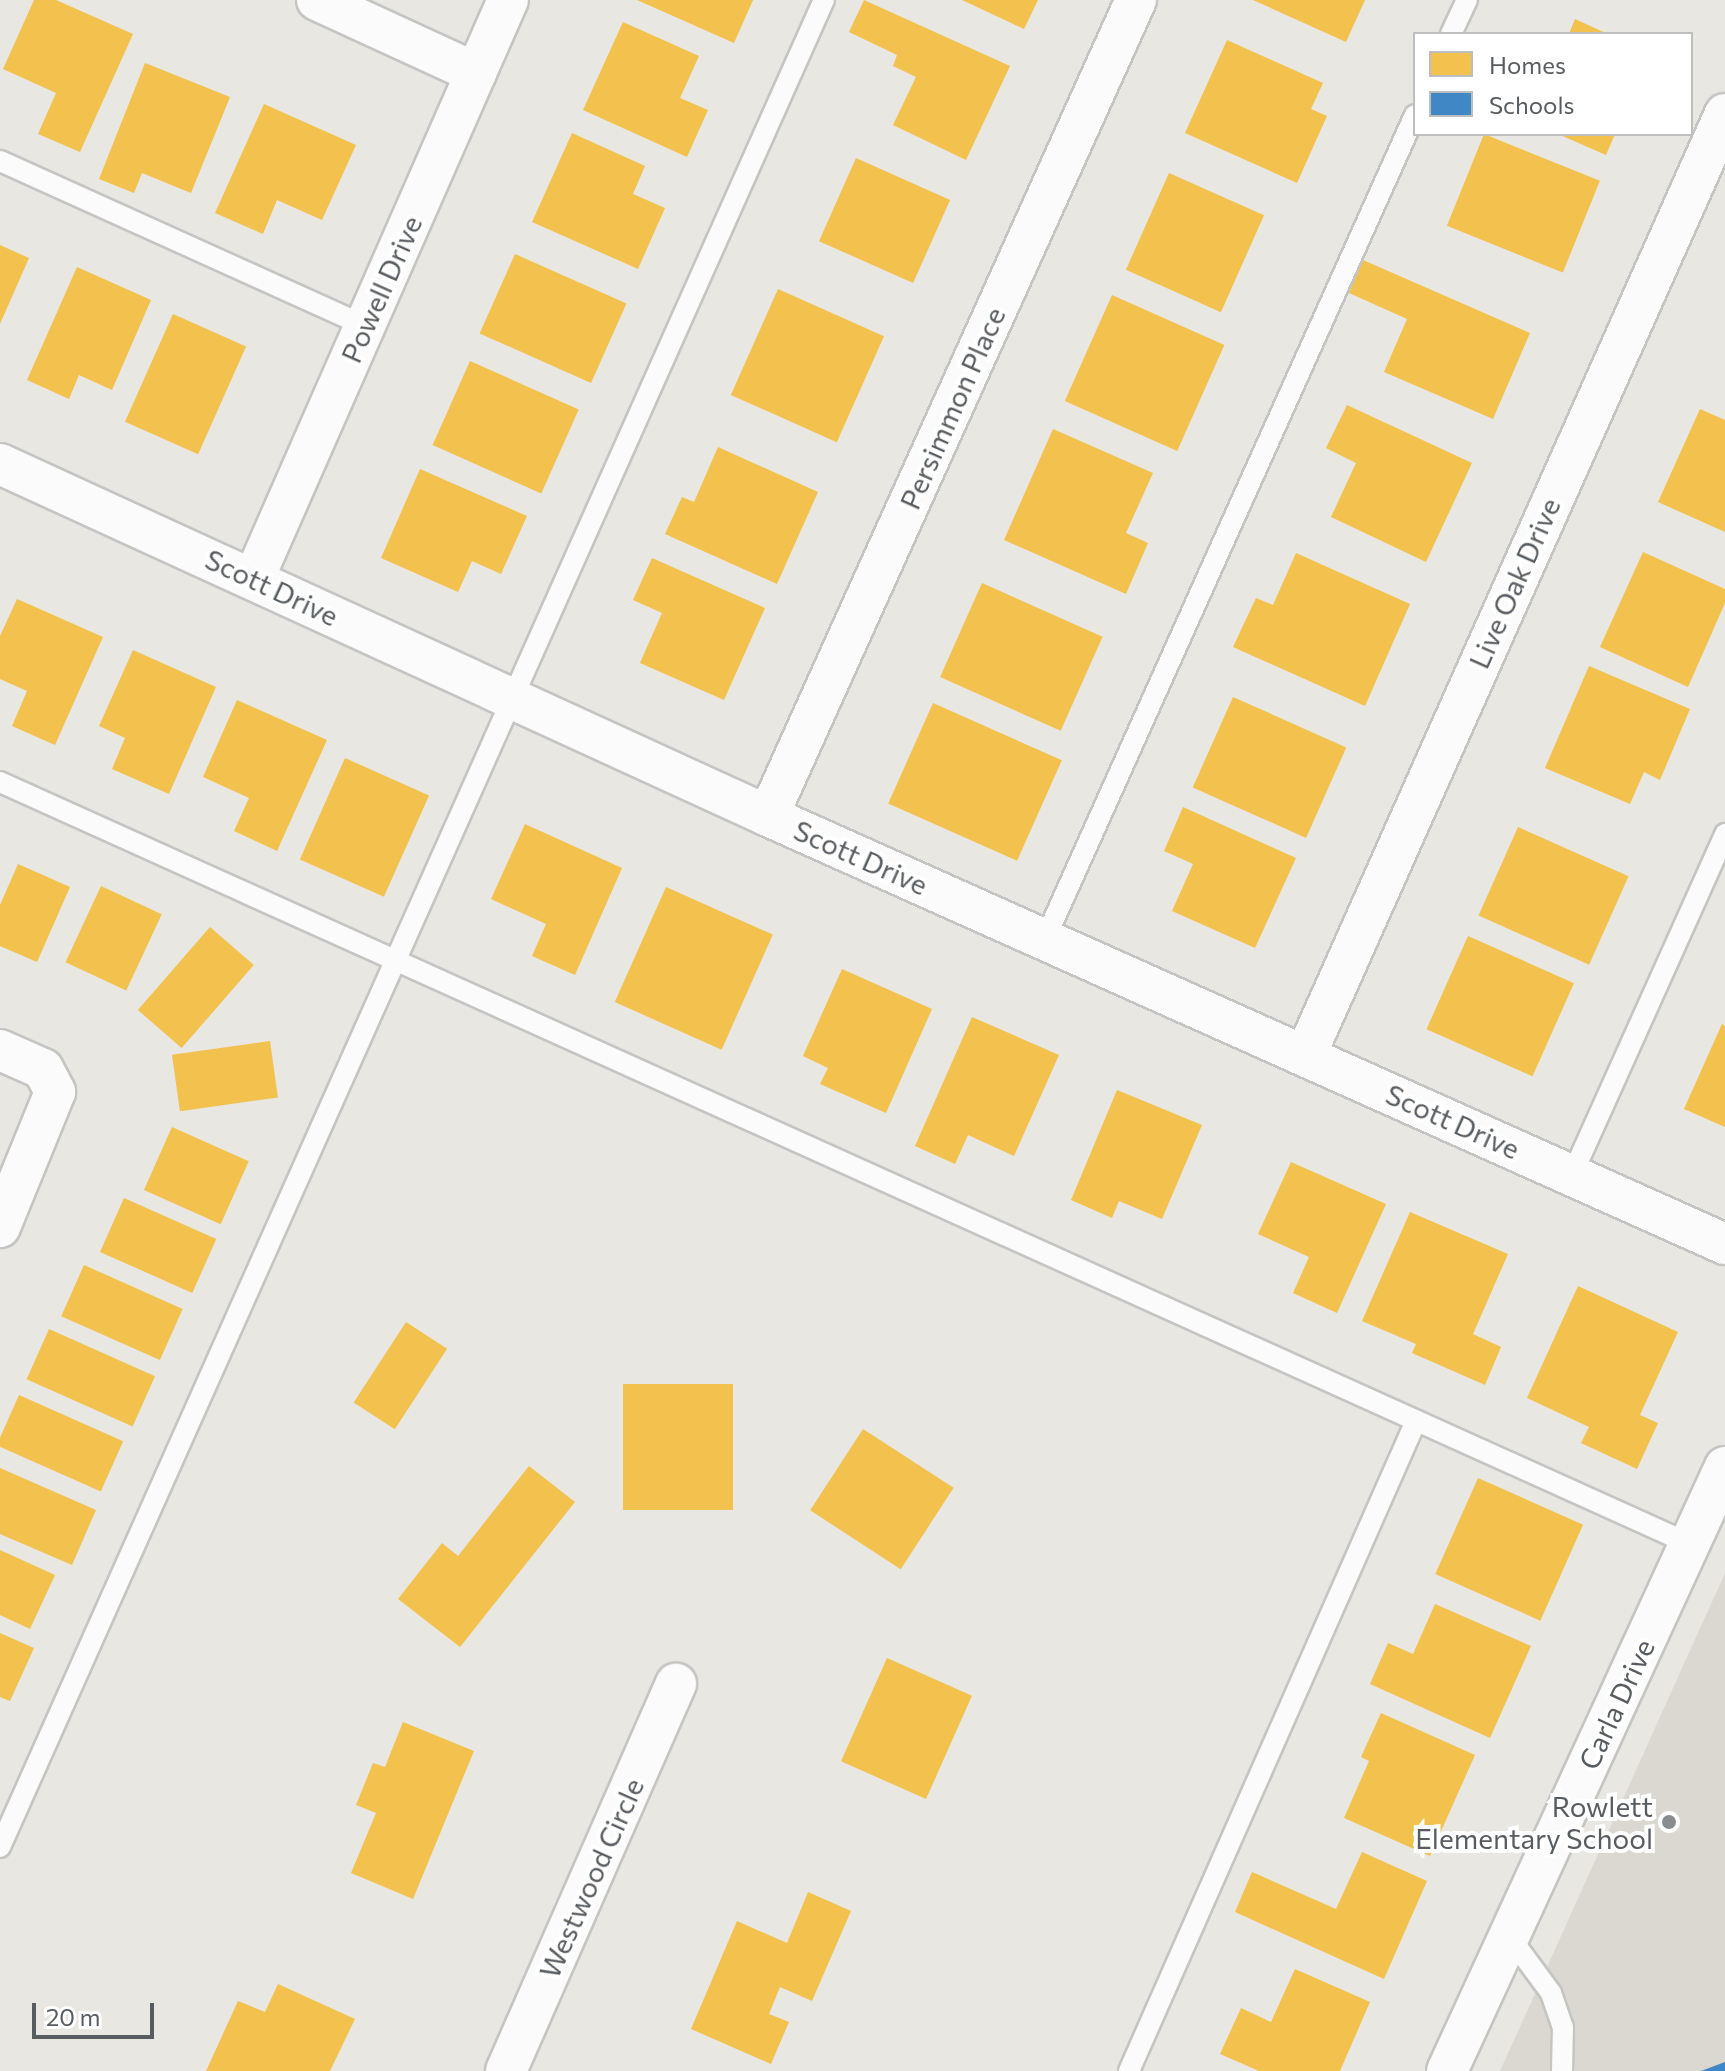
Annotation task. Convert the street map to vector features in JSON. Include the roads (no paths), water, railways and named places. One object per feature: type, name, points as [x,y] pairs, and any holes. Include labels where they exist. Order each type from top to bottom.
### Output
[{"type":"street","points":[[317,0],[476,73]]},
{"type":"street","name":"Powell Drive","points":[[254,578],[508,0]]},
{"type":"street","name":"Persimmon Place","points":[[768,816],[1136,0]]},
{"type":"street","name":"Live Oak Drive","points":[[1306,1054],[1725,114]]},
{"type":"street","name":"Scott Drive","points":[[0,464],[768,816],[1725,1244]]},
{"type":"street","points":[[0,1050],[43,1069],[55,1092],[0,1227]]},
{"type":"street","name":"Carla Drive","points":[[1447,2071],[1725,1467]]},
{"type":"street","name":"Westwood Circle","points":[[506,2071],[676,1684]]},
{"type":"lane","points":[[0,1847],[824,0]]},
{"type":"lane","points":[[1452,32],[1467,0]]},
{"type":"lane","points":[[1045,939],[1413,119]]},
{"type":"lane","points":[[0,161],[365,326]]},
{"type":"lane","points":[[0,782],[395,963],[1690,1544]]},
{"type":"lane","points":[[1572,1175],[1725,834]]},
{"type":"lane","points":[[1129,2071],[1416,1421]]},
{"type":"lane","points":[[1509,1936],[1551,1993],[1563,2027],[1562,2071]]},
{"type":"place","name":"Rowlett Elementary School","points":[[1669,1822]]}]
